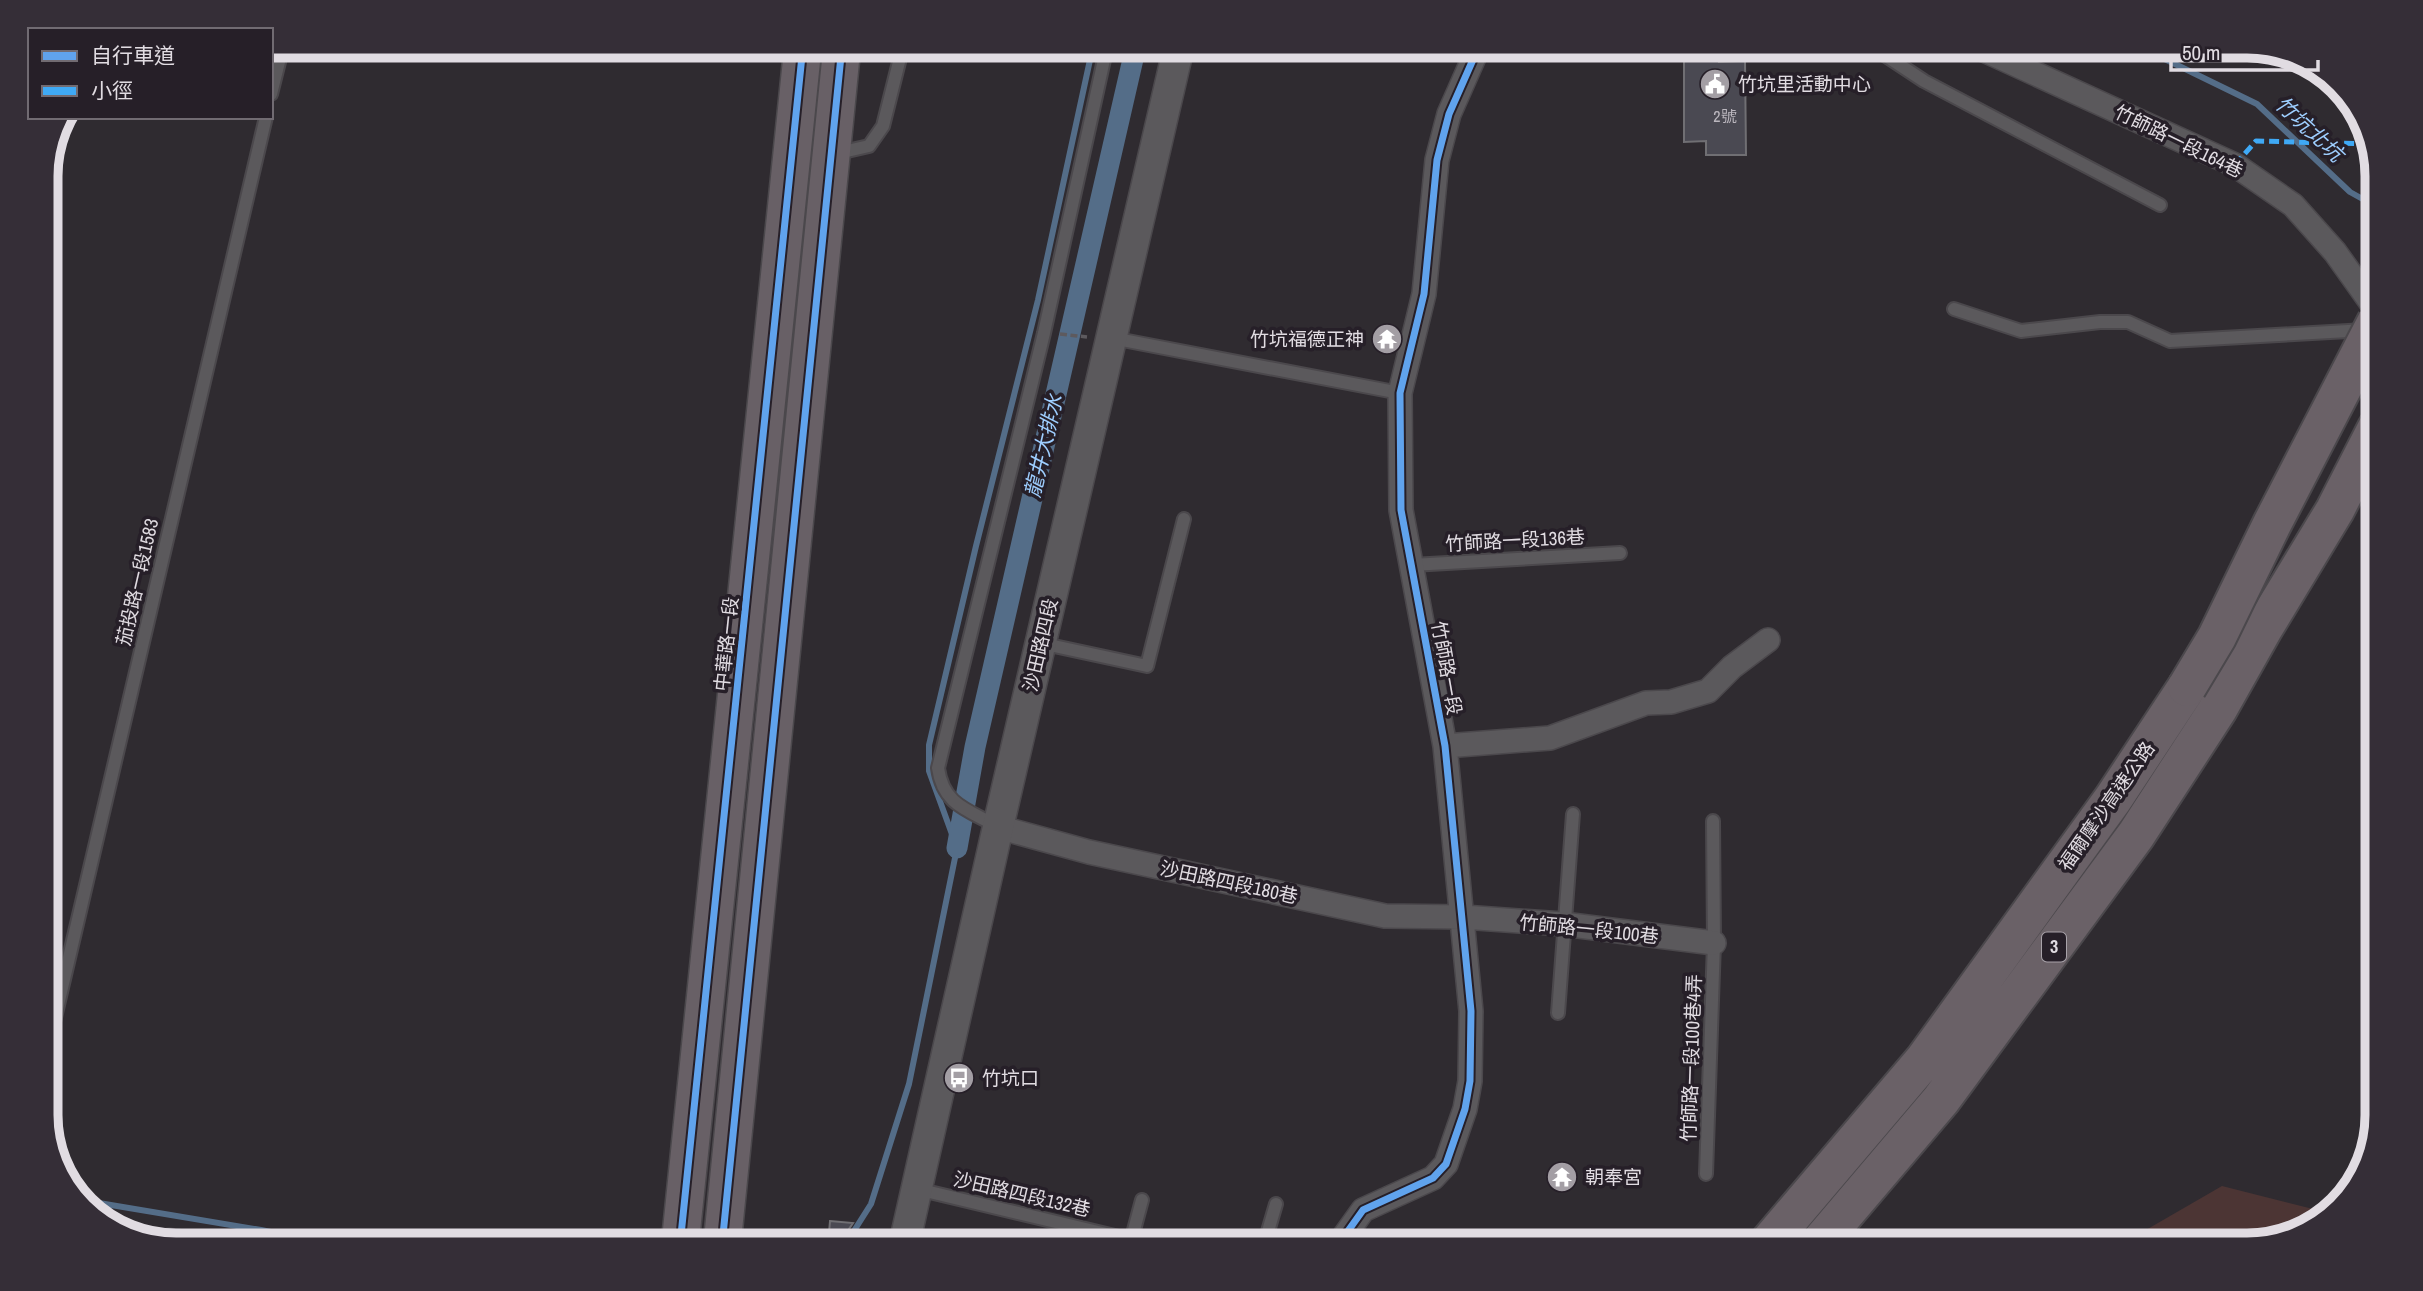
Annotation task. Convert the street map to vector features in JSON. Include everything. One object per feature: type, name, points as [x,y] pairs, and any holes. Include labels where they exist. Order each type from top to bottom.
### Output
[{"type":"highway","name":"福爾摩沙高速公路","points":[[1777,1233],[1925,1059],[2113,799],[2217,637],[2365,344]]},
{"type":"highway","name":"福爾摩沙高速公路","points":[[1828,1233],[1941,1100],[2136,835],[2218,709],[2335,510],[2365,451]]},
{"type":"main road","name":"中華路一段","points":[[681,1233],[802,58]]},
{"type":"main road","points":[[723,1233],[841,58]]},
{"type":"street","name":"沙田路四段","points":[[907,1233],[1040,643],[1104,338],[1176,58]]},
{"type":"street","name":"竹師路一段","points":[[1347,1233],[1363,1210],[1433,1178],[1446,1164],[1465,1109],[1470,1081],[1471,1011],[1445,746],[1401,510],[1400,393],[1424,294],[1437,160],[1449,114],[1474,58]]},
{"type":"street","name":"竹師路一段164巷","points":[[2001,58],[2235,165],[2293,205],[2335,253],[2365,294]]},
{"type":"street","points":[[1445,746],[1550,738],[1646,703],[1671,702],[1708,691],[1732,667],[1768,640]]},
{"type":"street","name":"沙田路四段180巷","points":[[998,827],[1089,852],[1385,916],[1463,917]]},
{"type":"street","name":"竹師路一段100巷","points":[[1463,917],[1563,923],[1714,943]]},
{"type":"lane","points":[[273,86],[280,58]]},
{"type":"lane","points":[[830,155],[869,146],[883,126],[900,58]]},
{"type":"lane","points":[[998,827],[947,796],[940,783],[938,768],[1041,346],[1104,58]]},
{"type":"lane","points":[[1889,58],[1924,81],[2160,205]]},
{"type":"lane","name":"茄投路一段1583","points":[[58,1005],[266,119]]},
{"type":"lane","points":[[1954,309],[2021,331],[2100,322],[2128,322],[2170,341],[2365,331]]},
{"type":"lane","points":[[1104,338],[1400,393]]},
{"type":"lane","points":[[1040,643],[1147,666],[1184,519]]},
{"type":"lane","name":"竹師路一段136巷","points":[[1412,565],[1620,553]]},
{"type":"lane","points":[[1558,1013],[1573,814]]},
{"type":"lane","name":"竹師路一段100巷4弄","points":[[1706,1174],[1714,943],[1713,821]]},
{"type":"lane","name":"沙田路四段132巷","points":[[917,1189],[1102,1233]]},
{"type":"lane","points":[[1133,1233],[1142,1200]]},
{"type":"lane","points":[[1268,1233],[1276,1204]]},
{"type":"path","points":[[1054,334],[1104,338]]},
{"type":"shaded area","points":[[2222,1186],[2317,1210],[2300,1221],[2271,1231],[2141,1233]]},
{"type":"building","name":"竹坑里活動中心","points":[[1684,58],[1719,58],[1719,62],[1745,61],[1746,155],[1706,155],[1706,141],[1684,142]]},
{"type":"building","points":[[830,1221],[853,1223],[846,1233],[829,1233]]},
{"type":"building","points":[[766,1230],[804,1233],[766,1233]]},
{"type":"waterway","points":[[853,1233],[871,1204],[909,1084],[957,848],[929,771],[929,745],[1038,300],[1090,58]]},
{"type":"waterway","name":"龍井大排水","points":[[957,848],[975,747],[1133,58]]},
{"type":"waterway","name":"竹坑北坑","points":[[2163,58],[2257,104],[2350,192],[2365,200]]},
{"type":"waterway","points":[[97,1203],[275,1233]]},
{"type":"marked path","points":[[2235,165],[2256,141],[2361,144]]},
{"type":"cycle path","points":[[681,1233],[802,58]]},
{"type":"cycle path","points":[[723,1233],[841,58]]},
{"type":"cycle path","points":[[1347,1233],[1363,1210],[1433,1178],[1446,1164],[1465,1109],[1470,1081],[1471,1011],[1445,746],[1401,510],[1400,393],[1424,294],[1437,160],[1449,114],[1474,58]]},
{"type":"place","name":"竹坑里活動中心","points":[[1715,84]]},
{"type":"place","name":"竹坑福德正神","points":[[1387,339]]},
{"type":"place","name":"竹坑口","points":[[959,1078]]},
{"type":"place","name":"朝奉宮","points":[[1562,1177]]}]
